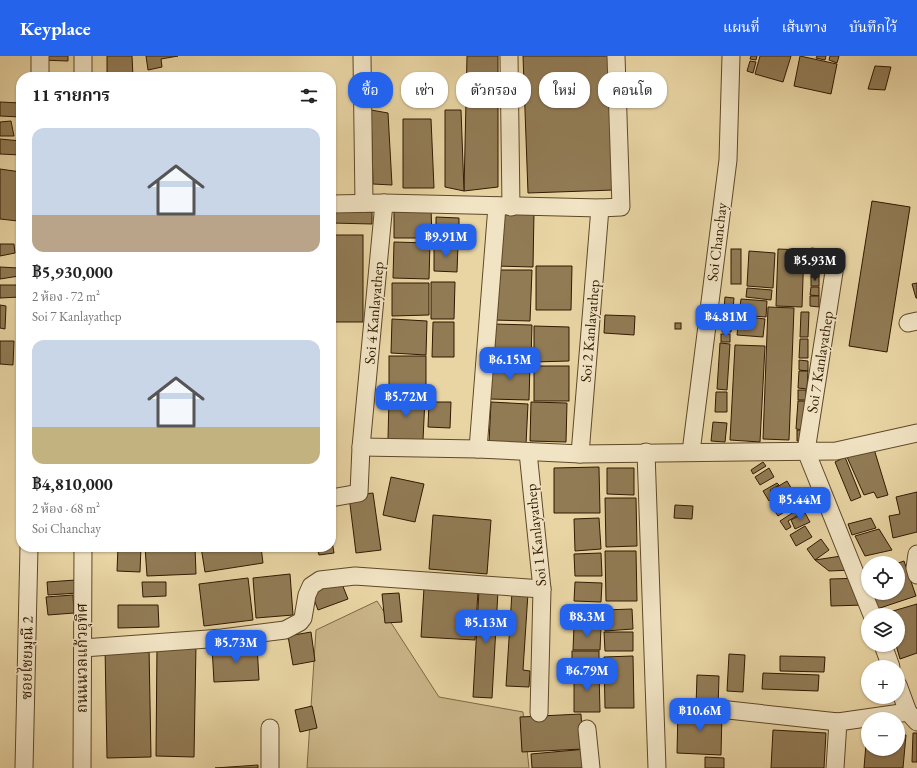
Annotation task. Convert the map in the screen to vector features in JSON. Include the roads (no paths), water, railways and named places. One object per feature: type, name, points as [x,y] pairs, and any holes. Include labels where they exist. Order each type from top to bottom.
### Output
[{"type":"street","points":[[40,56],[40,72]]},
{"type":"street","points":[[83,56],[83,72]]},
{"type":"street","points":[[362,56],[364,203]]},
{"type":"street","points":[[478,449],[504,206],[509,56]]},
{"type":"street","points":[[336,204],[384,203],[600,208],[622,207],[616,56]]},
{"type":"street","name":"Soi Chanchay","points":[[691,452],[728,160],[731,56]]},
{"type":"street","name":"Soi 4 Kanlayathep","points":[[336,497],[359,493],[361,447],[384,203]]},
{"type":"street","name":"Soi 2 Kanlayathep","points":[[580,454],[600,208]]},
{"type":"street","name":"Soi 7 Kanlayathep","points":[[806,451],[834,272]]},
{"type":"street","points":[[361,447],[478,449],[580,454],[646,452],[836,451],[917,433]]},
{"type":"street","points":[[806,451],[869,608]]},
{"type":"street","name":"Soi 1 Kanlayathep","points":[[528,452],[542,590],[539,713]]},
{"type":"street","points":[[646,452],[657,768]]},
{"type":"street","name":"ซอยไชยมุณี 2","points":[[24,768],[29,552]]},
{"type":"street","name":"ถนนนวลแก้วอุทิศ","points":[[82,768],[83,552]]},
{"type":"street","points":[[917,554],[915,568],[917,575]]},
{"type":"street","points":[[82,648],[222,638],[285,630],[300,622],[303,618],[307,595],[311,586],[320,580],[334,577],[355,576],[542,590]]},
{"type":"street","points":[[719,709],[838,722],[913,717],[905,700]]},
{"type":"street","points":[[835,768],[838,722]]},
{"type":"street","points":[[270,728],[270,768]]},
{"type":"street","points":[[587,729],[591,768]]}]
